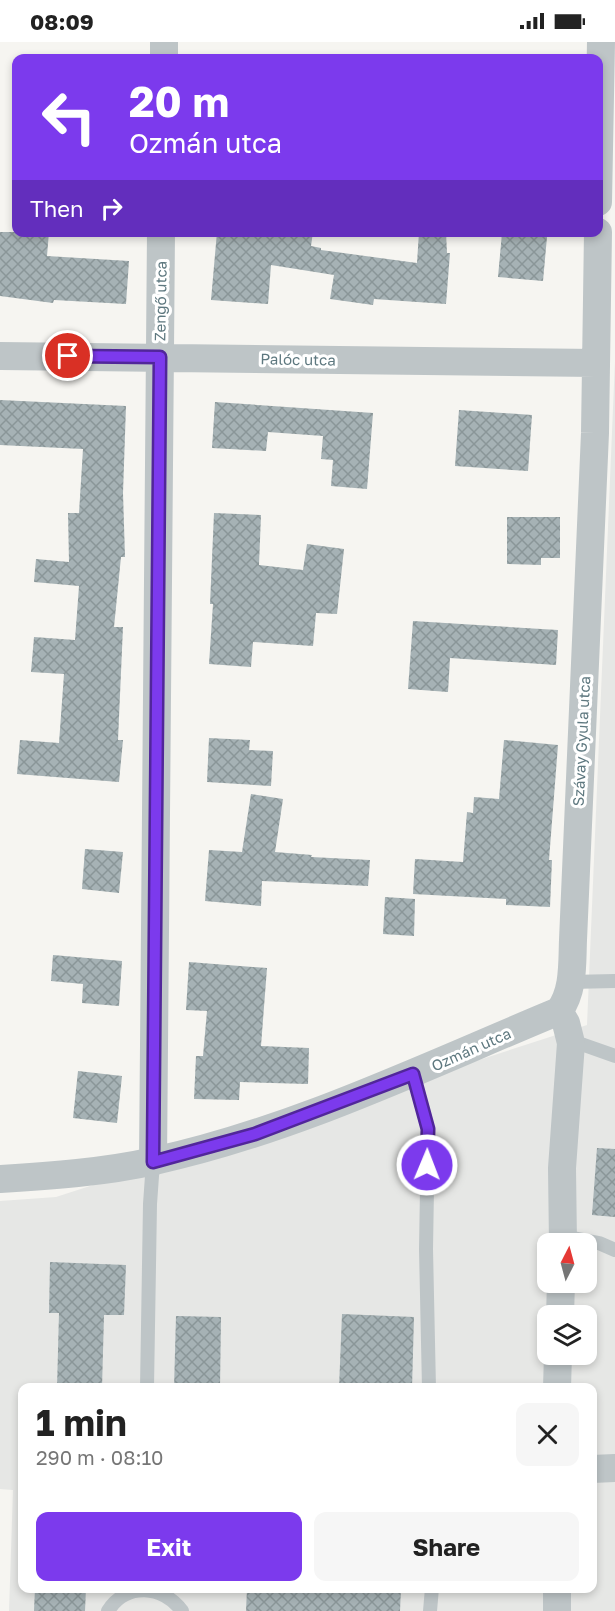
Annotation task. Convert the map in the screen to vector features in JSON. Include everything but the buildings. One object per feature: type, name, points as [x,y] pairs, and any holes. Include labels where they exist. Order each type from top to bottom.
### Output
[{"type":"street","name":"Zengő utca","points":[[153,1162],[161,237]]},
{"type":"street","name":"Szávay Gyula utca","points":[[559,1011],[566,1002],[570,982],[596,363],[598,237]]},
{"type":"street","name":"Palóc utca","points":[[0,356],[596,363]]},
{"type":"street","name":"Ozmán utca","points":[[0,1179],[53,1175],[153,1162],[255,1134],[413,1074],[559,1011]]},
{"type":"street","points":[[559,1011],[566,1023],[571,1043],[562,1168],[563,1233]]},
{"type":"street","points":[[558,1365],[558,1383]]},
{"type":"street","points":[[597,1469],[615,1468]]},
{"type":"street","points":[[557,1593],[557,1611]]},
{"type":"lane","points":[[570,982],[615,981]]},
{"type":"lane","points":[[571,1043],[615,1056]]},
{"type":"lane","points":[[413,1074],[428,1129],[426,1249],[429,1383]]},
{"type":"lane","points":[[147,1383],[150,1204],[153,1162]]},
{"type":"lane","points":[[597,1243],[615,1250]]},
{"type":"lane","points":[[108,1611],[124,1593]]},
{"type":"lane","points":[[163,1593],[178,1606]]},
{"type":"lane","points":[[170,1593],[178,1606]]},
{"type":"lane","points":[[430,1611],[432,1593]]},
{"type":"shaded area","points":[[615,361],[615,1611],[9,1611],[13,1490],[0,1489],[0,1201],[56,1197],[587,1025]]},
{"type":"route","points":[[68,356],[160,357],[153,1162],[255,1134],[413,1074],[428,1129],[427,1165]]}]
